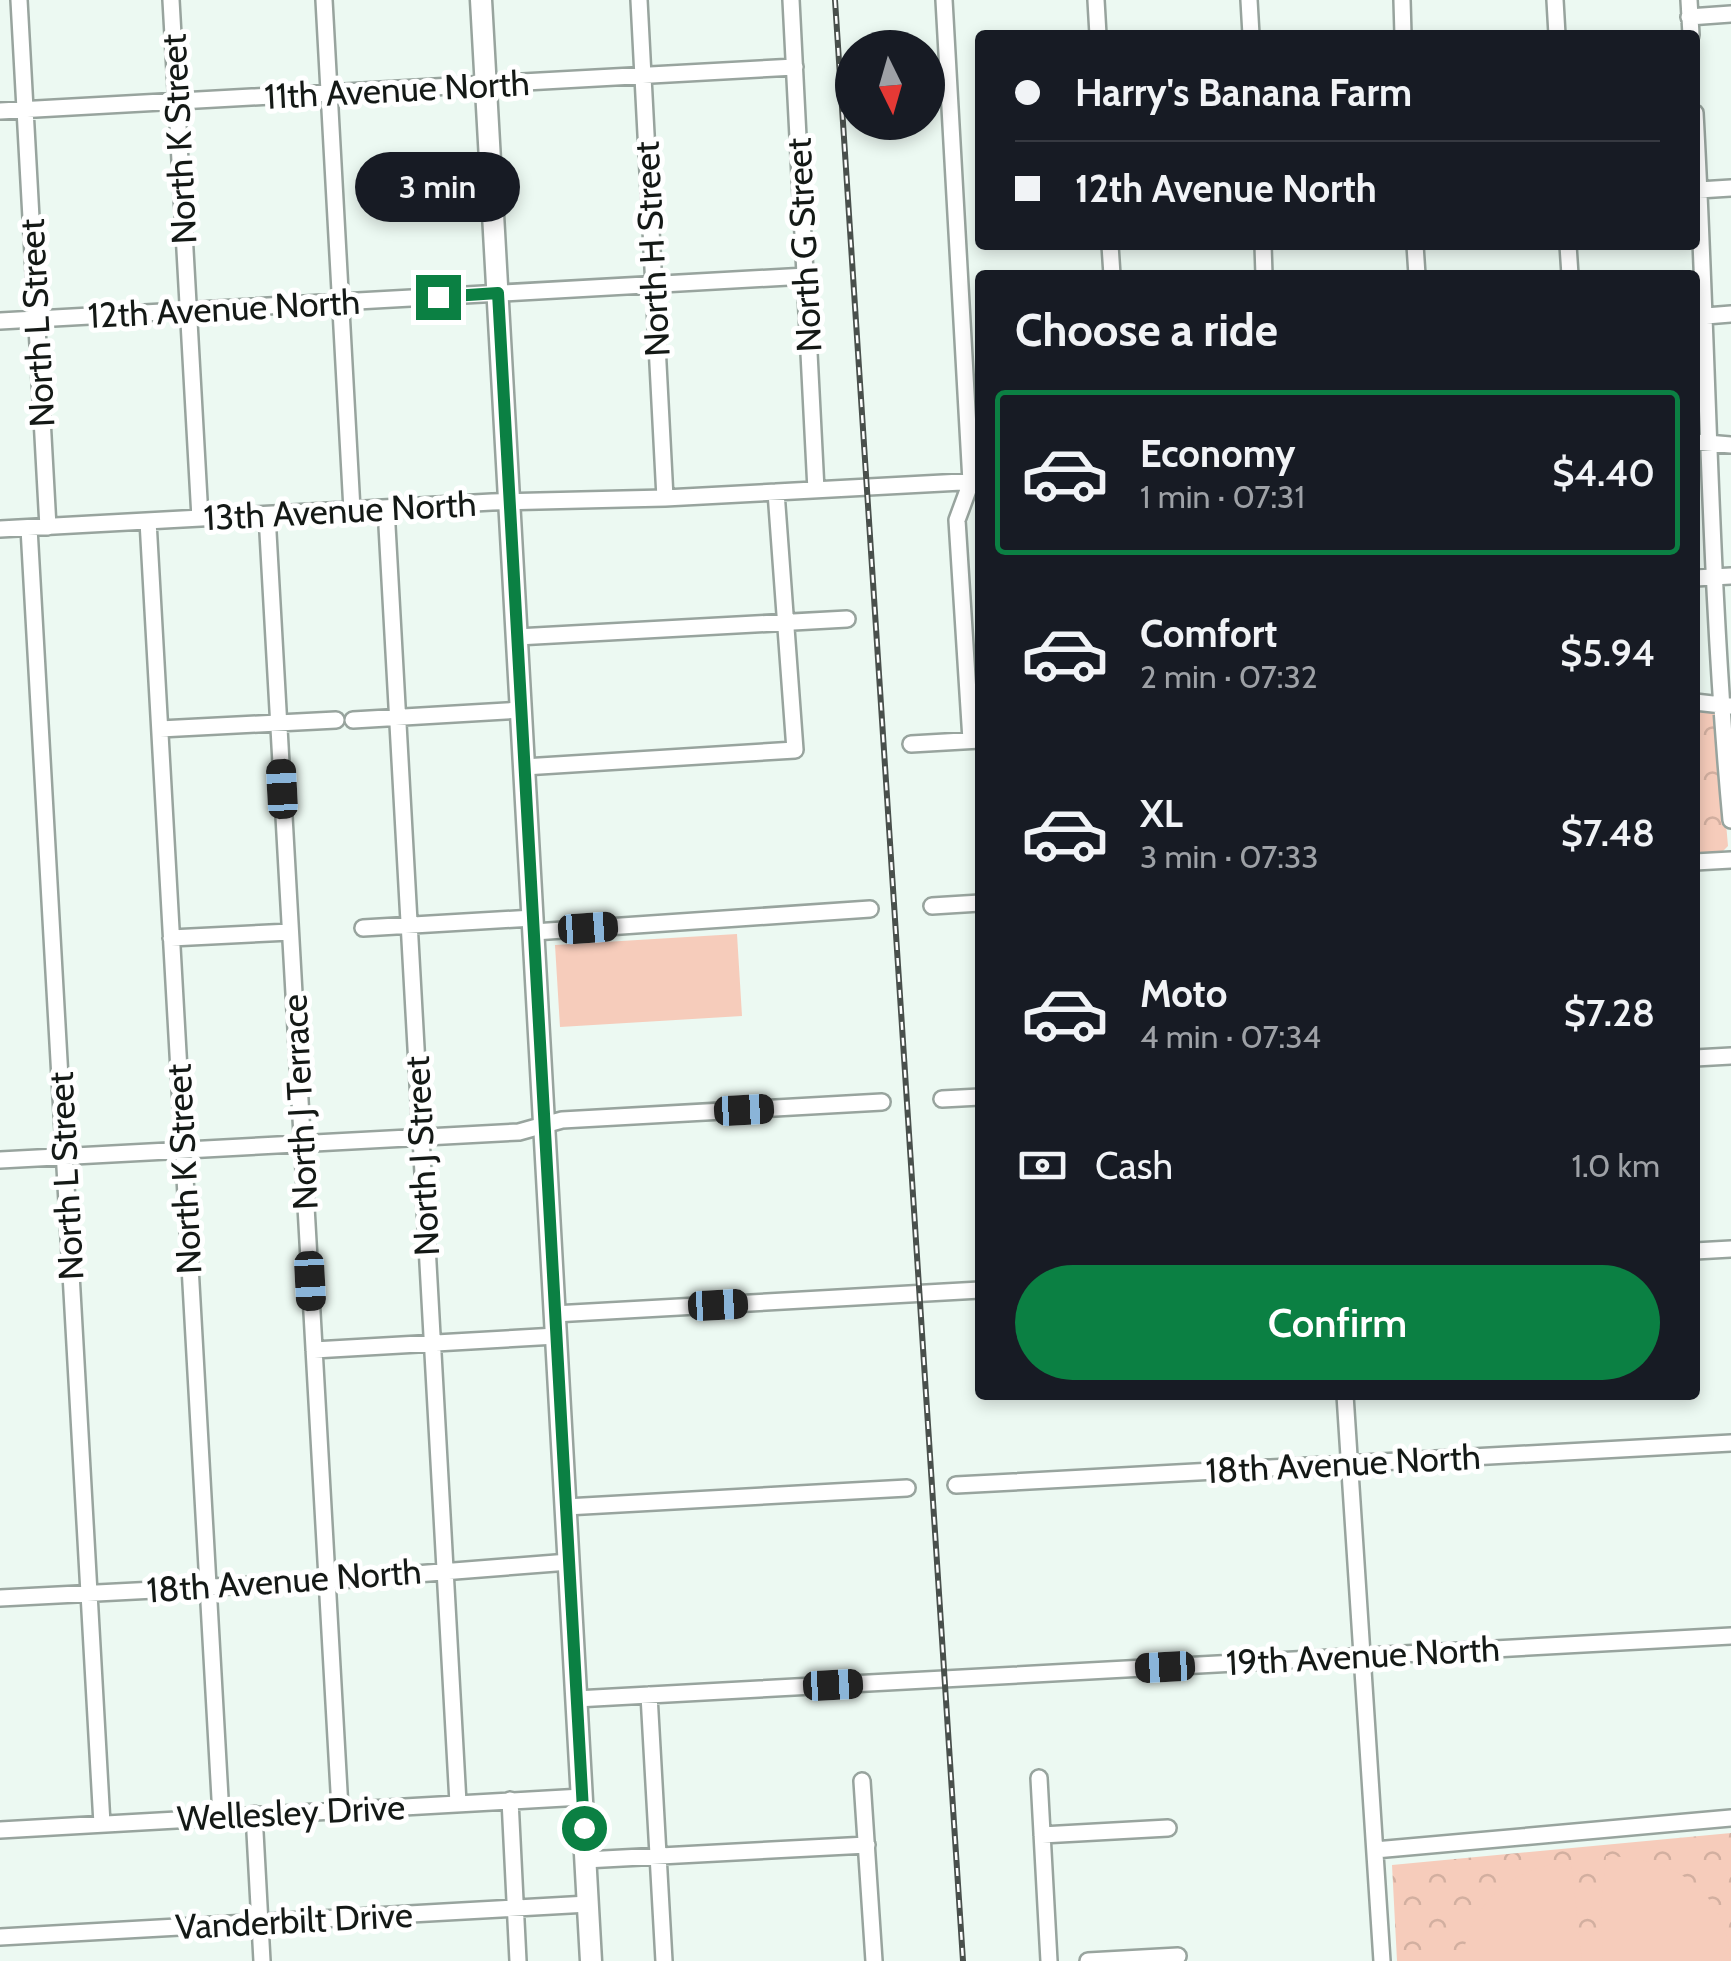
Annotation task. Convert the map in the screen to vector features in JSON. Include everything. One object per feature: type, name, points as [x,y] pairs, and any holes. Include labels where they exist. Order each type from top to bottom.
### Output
[{"type":"main road","points":[[481,0],[591,1961]]},
{"type":"street","name":"North L Street","points":[[18,0],[48,527]]},
{"type":"street","name":"North K Street","points":[[171,0],[200,518]]},
{"type":"street","points":[[324,0],[352,510]]},
{"type":"street","name":"North H Street","points":[[639,0],[664,498]]},
{"type":"street","name":"North G Street","points":[[791,0],[816,490]]},
{"type":"street","points":[[944,0],[975,481],[957,520],[975,731]]},
{"type":"street","points":[[1096,0],[1098,30]]},
{"type":"street","points":[[1249,0],[1251,30]]},
{"type":"street","points":[[1402,0],[1404,30]]},
{"type":"street","points":[[1554,0],[1556,30]]},
{"type":"street","points":[[1689,8],[1731,14]]},
{"type":"street","name":"11th Avenue North","points":[[0,112],[795,67]]},
{"type":"street","points":[[1700,190],[1731,188]]},
{"type":"street","points":[[1700,208],[1706,316],[1703,442],[1724,577],[1731,820]]},
{"type":"street","name":"12th Avenue North","points":[[0,321],[806,276]]},
{"type":"street","points":[[1706,316],[1731,314]]},
{"type":"street","points":[[1703,442],[1731,444]]},
{"type":"street","name":"13th Avenue North","points":[[0,529],[975,481]]},
{"type":"street","points":[[524,766],[795,750],[776,492]]},
{"type":"street","name":"North J Street","points":[[386,508],[458,1803]]},
{"type":"street","name":"North J Terrace","points":[[267,515],[340,1810]]},
{"type":"street","name":"North K Street","points":[[148,521],[221,1816]]},
{"type":"street","name":"North L Street","points":[[29,528],[102,1824]]},
{"type":"street","points":[[962,612],[975,611]]},
{"type":"street","points":[[517,637],[847,618]]},
{"type":"street","points":[[1700,702],[1726,705]]},
{"type":"street","points":[[160,729],[521,710]]},
{"type":"street","points":[[910,744],[975,740]]},
{"type":"street","points":[[1700,862],[1731,860]]},
{"type":"street","points":[[932,906],[975,903]]},
{"type":"street","points":[[364,928],[533,925],[870,910]]},
{"type":"street","points":[[172,938],[290,932]]},
{"type":"street","points":[[1700,1058],[1731,1056]]},
{"type":"street","points":[[942,1099],[975,1097]]},
{"type":"street","points":[[0,1160],[530,1131],[562,1120],[882,1102]]},
{"type":"street","points":[[1700,1251],[1731,1249]]},
{"type":"street","points":[[554,1314],[975,1290]]},
{"type":"street","points":[[314,1350],[556,1336]]},
{"type":"street","points":[[1345,1400],[1382,1961]]},
{"type":"street","name":"18th Avenue North","points":[[956,1485],[1731,1442]]},
{"type":"street","points":[[566,1507],[906,1488]]},
{"type":"street","name":"18th Avenue North","points":[[0,1598],[327,1581],[569,1562]]},
{"type":"street","name":"19th Avenue North","points":[[576,1699],[1731,1636]]},
{"type":"street","points":[[649,1695],[664,1961]]},
{"type":"street","points":[[1039,1778],[1049,1961]]},
{"type":"street","points":[[862,1781],[874,1961]]},
{"type":"street","name":"Wellesley Drive","points":[[0,1830],[582,1796]]},
{"type":"street","points":[[510,1800],[518,1961]]},
{"type":"street","points":[[254,1814],[262,1961]]},
{"type":"street","points":[[1375,1850],[1731,1818]]},
{"type":"street","points":[[1042,1835],[1168,1828]]},
{"type":"street","points":[[585,1860],[866,1844]]},
{"type":"street","name":"Vanderbilt Drive","points":[[0,1937],[588,1904]]},
{"type":"street","points":[[1088,1961],[1178,1956]]},
{"type":"green space","points":[[1716,709],[1728,846],[1719,855],[1700,857],[1700,710]]},
{"type":"green space","points":[[737,934],[742,1016],[560,1027],[555,945]]},
{"type":"green space","points":[[1731,1833],[1731,1961],[1397,1961],[1392,1865]]},
{"type":"green space","points":[[1606,1856],[1653,1863],[1692,1882],[1718,1914],[1731,1961],[1603,1961],[1601,1910]]},
{"type":"green space","points":[[1571,1861],[1582,1961],[1462,1961],[1474,1921],[1498,1891],[1531,1871]]},
{"type":"railway","points":[[835,0],[963,1961]]},
{"type":"route","points":[[438,297],[498,293],[584,1828]]}]
